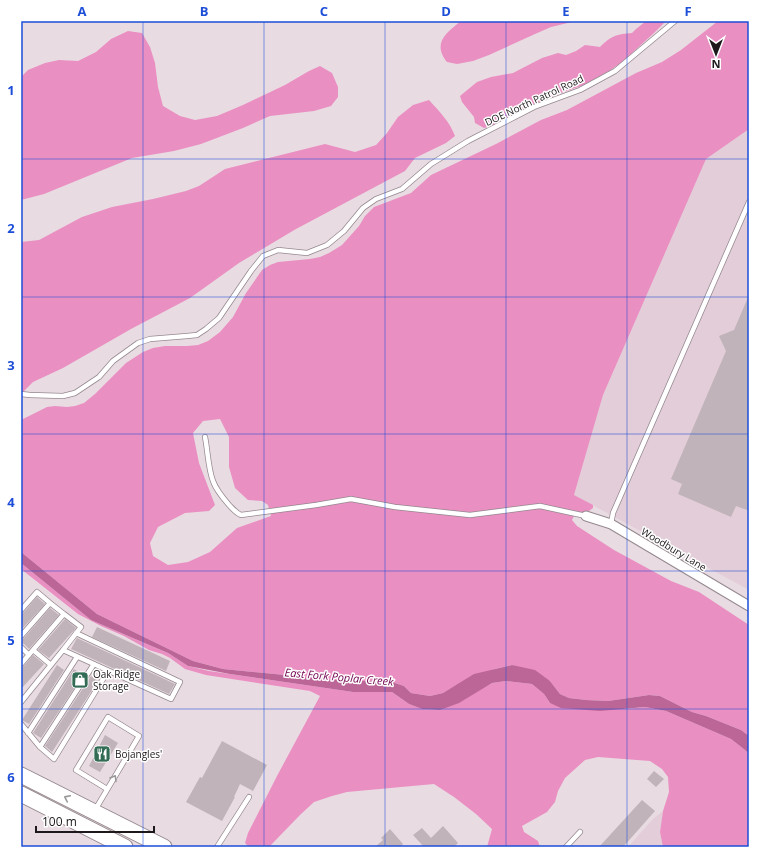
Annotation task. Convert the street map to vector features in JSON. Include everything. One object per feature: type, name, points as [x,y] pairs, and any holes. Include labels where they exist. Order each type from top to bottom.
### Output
[{"type":"highway","points":[[21,775],[164,847]]},
{"type":"highway","points":[[21,794],[125,847]]},
{"type":"street","name":"Woodbury Lane","points":[[586,516],[611,524],[749,606]]},
{"type":"lane","name":"DOE North Patrol Road","points":[[21,394],[63,396],[75,393],[100,377],[113,361],[138,343],[150,339],[197,335],[219,318],[263,256],[278,250],[307,253],[327,244],[344,231],[363,208],[376,198],[402,189],[431,164],[468,141],[534,108],[580,90],[615,71],[675,21]]},
{"type":"lane","points":[[611,524],[613,513],[749,202]]},
{"type":"lane","points":[[206,437],[210,472],[213,482],[228,504],[241,515],[351,499],[395,507],[470,515],[540,506],[586,516]]},
{"type":"lane","points":[[21,610],[37,592],[81,627],[21,702]]},
{"type":"lane","points":[[21,636],[50,603]]},
{"type":"lane","points":[[21,664],[64,614]]},
{"type":"lane","points":[[63,650],[171,699],[180,682],[76,633]]},
{"type":"lane","points":[[21,647],[29,654]]},
{"type":"lane","points":[[34,650],[51,665]]},
{"type":"lane","points":[[28,733],[77,657]]},
{"type":"lane","points":[[40,747],[94,664]]},
{"type":"lane","points":[[21,724],[40,747],[54,759],[108,671]]},
{"type":"lane","points":[[94,811],[140,736],[108,717],[76,770],[107,789]]},
{"type":"lane","points":[[218,847],[249,797]]},
{"type":"lane","points":[[566,847],[580,832]]},
{"type":"shaded area","points":[[461,21],[576,21],[551,27],[473,61],[457,64],[447,62],[441,49],[441,44],[446,34]]},
{"type":"shaded area","points":[[646,21],[666,21],[622,62],[609,71],[584,85],[549,97],[492,126],[484,128],[475,123],[474,117],[462,102],[460,96],[477,82],[491,77],[513,73],[542,58],[558,53],[566,55],[585,45],[600,47],[614,36],[632,33]]},
{"type":"shaded area","points":[[718,21],[749,21],[749,129],[706,159],[603,395],[574,495],[593,505],[593,508],[585,512],[576,512],[572,520],[577,526],[614,550],[671,581],[699,592],[749,625],[749,736],[741,730],[692,712],[660,696],[649,695],[608,701],[569,698],[560,694],[550,681],[512,665],[495,669],[457,685],[443,693],[430,696],[411,693],[404,686],[389,681],[347,681],[223,669],[193,661],[97,614],[21,552],[21,420],[47,407],[67,407],[84,403],[126,363],[143,352],[153,348],[165,346],[198,345],[208,341],[220,332],[233,317],[246,293],[262,270],[270,265],[278,262],[320,257],[329,253],[342,245],[374,207],[411,193],[431,175],[496,144],[541,120],[567,110],[636,73],[662,62],[681,50]],"holes":[[[220,419],[229,437],[229,467],[235,488],[248,500],[262,501],[268,505],[271,516],[237,528],[210,552],[188,562],[168,565],[153,556],[150,543],[158,527],[185,513],[209,511],[215,505],[199,463],[193,433],[203,421]]]},
{"type":"shaded area","points":[[128,31],[142,33],[150,47],[155,63],[158,87],[163,106],[180,116],[195,120],[217,116],[285,85],[320,66],[332,73],[338,87],[338,97],[331,106],[314,111],[270,116],[201,144],[174,151],[132,158],[44,194],[21,200],[21,77],[28,70],[45,63],[59,60],[78,61],[96,52],[111,39]]},
{"type":"shaded area","points":[[429,100],[447,121],[455,136],[446,143],[415,158],[405,171],[296,229],[239,263],[190,298],[131,329],[63,368],[33,382],[21,394],[21,242],[39,240],[82,217],[112,207],[186,191],[199,186],[225,169],[325,144],[355,152],[376,145],[387,133],[398,117],[413,105]]},
{"type":"shaded area","points":[[749,129],[749,590],[574,495],[603,395],[706,159]]},
{"type":"shaded area","name":"East Fork Poplar Creek","points":[[21,552],[97,614],[193,661],[223,669],[347,681],[389,681],[404,686],[411,693],[430,696],[443,693],[474,674],[512,665],[535,670],[550,681],[560,694],[569,698],[608,701],[649,695],[660,696],[692,712],[741,730],[749,736],[749,754],[731,739],[666,711],[645,707],[600,711],[561,708],[550,703],[544,694],[532,684],[506,681],[492,683],[459,703],[440,710],[422,709],[409,704],[392,692],[353,692],[230,674],[188,666],[168,653],[91,620],[21,563]]},
{"type":"shaded area","points":[[21,563],[91,620],[168,653],[188,666],[209,671],[353,692],[392,692],[409,704],[422,709],[440,710],[492,683],[506,681],[532,684],[544,694],[550,703],[627,709],[645,707],[666,711],[731,739],[749,754],[749,847],[663,847],[660,832],[663,811],[669,792],[668,777],[662,769],[650,761],[598,757],[585,760],[565,778],[558,791],[555,802],[547,812],[522,826],[524,832],[538,841],[540,847],[487,847],[492,829],[476,814],[434,784],[347,792],[314,802],[269,847],[249,847],[245,843],[248,833],[320,696],[310,691],[206,675],[185,669],[170,658],[149,650],[78,614],[21,569]]},
{"type":"shaded area","points":[[663,811],[660,832],[663,847],[628,847],[653,819]]},
{"type":"building","points":[[749,295],[749,507],[747,510],[736,506],[731,517],[678,494],[682,484],[671,479],[726,351],[719,336],[734,330]]},
{"type":"building","points":[[37,597],[45,604],[21,630],[21,614]]},
{"type":"building","points":[[50,608],[59,615],[29,649],[21,643],[21,640]]},
{"type":"building","points":[[65,619],[76,628],[49,658],[38,650]]},
{"type":"building","points":[[97,627],[170,661],[166,671],[92,637]]},
{"type":"building","points":[[77,638],[175,684],[169,694],[71,649]]},
{"type":"building","points":[[33,655],[44,664],[21,689],[21,668]]},
{"type":"building","points":[[57,665],[64,670],[29,724],[22,720]]},
{"type":"building","points":[[74,669],[83,675],[41,738],[33,733]]},
{"type":"building","points":[[91,676],[98,681],[52,752],[45,746]]},
{"type":"building","points":[[105,735],[118,743],[100,772],[89,766]]},
{"type":"building","points":[[222,741],[267,765],[253,791],[240,784],[222,821],[186,802],[200,777],[202,778]]},
{"type":"building","points":[[654,771],[664,779],[656,787],[647,779]]},
{"type":"building","points":[[642,800],[655,811],[623,847],[599,847]]},
{"type":"building","points":[[443,826],[458,843],[454,847],[424,847],[413,835],[422,828],[431,838]]},
{"type":"building","points":[[390,829],[403,844],[400,847],[375,847],[383,840],[381,838]]},
{"type":"place","name":"Oak Ridge Storage","points":[[80,680]]},
{"type":"place","name":"Bojangles'","points":[[102,754]]}]
